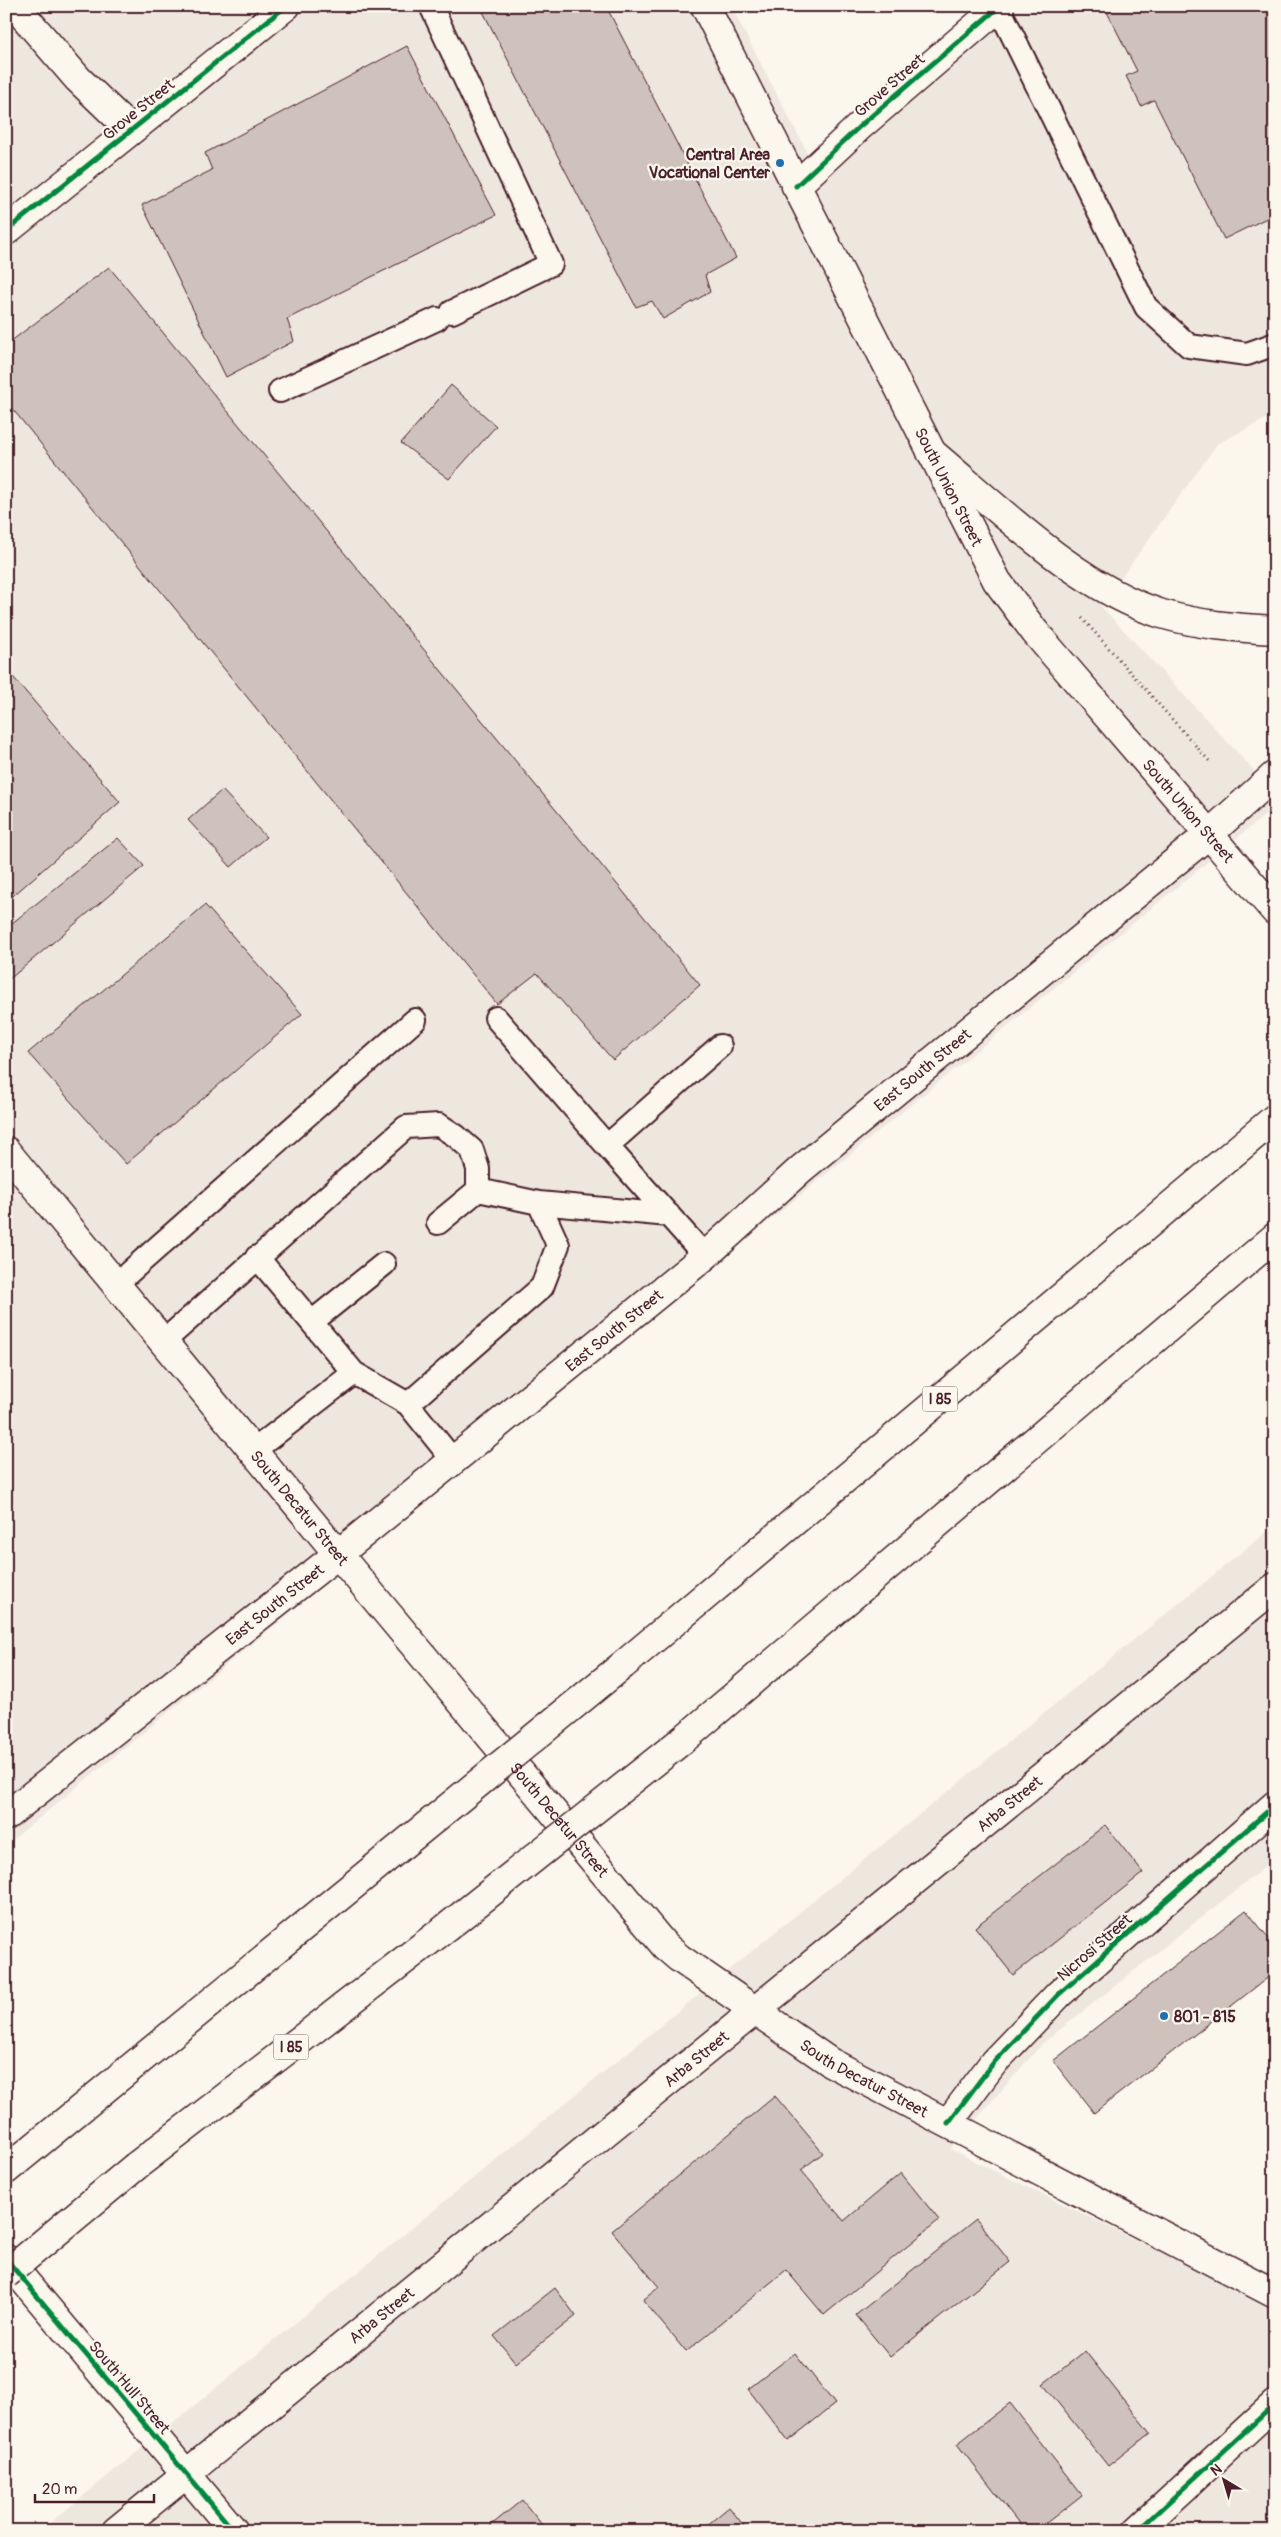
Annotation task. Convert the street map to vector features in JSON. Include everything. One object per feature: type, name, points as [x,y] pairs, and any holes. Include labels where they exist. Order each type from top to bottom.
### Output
[{"type":"main road","points":[[15,6],[78,79],[131,130]]},
{"type":"main road","name":"Grove Street","points":[[6,231],[286,6]]},
{"type":"main road","name":"South Union Street","points":[[705,6],[997,581],[1035,632],[1275,911]]},
{"type":"main road","name":"Grove Street","points":[[796,186],[860,126],[1000,7]]},
{"type":"main road","points":[[931,452],[1065,564],[1100,586],[1136,605],[1162,614],[1224,628],[1275,630]]},
{"type":"main road","name":"East South Street","points":[[6,1816],[338,1554],[452,1459],[705,1256],[801,1169],[1209,834],[1275,775]]},
{"type":"main road","name":"I 85","points":[[6,2170],[623,1665],[1265,1126]]},
{"type":"main road","name":"South Decatur Street","points":[[6,1151],[338,1554],[665,1946],[679,1958],[830,2062],[1275,2294]]},
{"type":"main road","name":"I 85","points":[[6,2274],[136,2166],[446,1928],[685,1738],[1275,1237]]},
{"type":"main road","name":"Arba Street","points":[[116,2531],[1275,1587]]},
{"type":"main road","name":"Nicrosi Street","points":[[948,2123],[994,2062],[1059,1994],[1275,1805]]},
{"type":"main road","name":"South Hull Street","points":[[6,2259],[234,2531]]},
{"type":"main road","points":[[1137,2531],[1275,2404]]},
{"type":"lane","points":[[280,391],[551,264],[431,6]]},
{"type":"lane","points":[[1000,7],[1146,307],[1189,346],[1247,354],[1275,344]]},
{"type":"lane","points":[[496,1018],[705,1256]]},
{"type":"lane","points":[[116,1284],[415,1020]]},
{"type":"lane","points":[[607,1146],[720,1046]]},
{"type":"lane","points":[[163,1342],[406,1127],[438,1126],[456,1136],[472,1150],[478,1169],[478,1190]]},
{"type":"lane","points":[[478,1190],[539,1203],[669,1215]]},
{"type":"lane","points":[[438,1223],[478,1190]]},
{"type":"lane","points":[[408,1404],[542,1286],[558,1245],[539,1203]]},
{"type":"lane","points":[[257,1257],[313,1321],[354,1373],[408,1404],[452,1459]]},
{"type":"lane","points":[[313,1321],[384,1264]]},
{"type":"lane","points":[[253,1451],[354,1373]]},
{"type":"path","points":[[1077,612],[1211,763]]},
{"type":"shaded area","points":[[6,6],[731,6],[808,154],[993,6],[1275,6],[1275,414],[1217,444],[1101,606],[1275,793],[1275,807],[6,1845]]},
{"type":"shaded area","points":[[1275,1525],[1275,1859],[1043,2043],[950,2149],[1275,2308],[1275,2531],[40,2531]]},
{"type":"building","points":[[480,6],[606,6],[736,258],[705,275],[710,292],[663,319],[652,301],[636,307]]},
{"type":"building","points":[[1104,6],[1275,6],[1275,214],[1224,239],[1154,100],[1141,106],[1126,76],[1137,71]]},
{"type":"building","points":[[407,46],[496,215],[287,319],[294,341],[226,377],[142,205],[212,170],[205,153]]},
{"type":"building","points":[[109,267],[700,985],[613,1060],[537,973],[497,1004],[6,401],[6,345]]},
{"type":"building","points":[[451,385],[496,426],[449,479],[401,443]]},
{"type":"building","points":[[8,671],[120,802],[6,902],[6,672]]},
{"type":"building","points":[[222,790],[266,837],[231,867],[188,820]]},
{"type":"building","points":[[118,838],[144,866],[6,982],[6,928]]},
{"type":"building","points":[[205,905],[302,1014],[126,1164],[28,1053]]},
{"type":"building","points":[[1105,1825],[1143,1873],[1013,1975],[975,1927]]},
{"type":"building","name":"801 - 815","points":[[1246,1910],[1275,1946],[1275,1972],[1094,2113],[1053,2061]]},
{"type":"building","points":[[775,2096],[823,2153],[801,2170],[844,2221],[901,2173],[939,2220],[824,2315],[786,2270],[686,2352],[643,2300],[659,2287],[612,2231]]},
{"type":"building","points":[[976,2219],[1010,2262],[890,2357],[856,2315]]},
{"type":"building","points":[[555,2288],[576,2316],[516,2363],[494,2336]]},
{"type":"building","points":[[1085,2351],[1150,2433],[1108,2466],[1043,2384]]},
{"type":"building","points":[[795,2353],[835,2404],[788,2441],[748,2389]]},
{"type":"building","points":[[1010,2403],[1082,2495],[1036,2531],[1025,2531],[957,2444]]},
{"type":"building","points":[[522,2500],[547,2531],[484,2531]]},
{"type":"building","points":[[729,2507],[748,2531],[700,2531]]},
{"type":"cycle path","points":[[6,231],[286,6]]},
{"type":"cycle path","points":[[796,186],[860,126],[1000,6]]},
{"type":"cycle path","points":[[948,2123],[994,2062],[1059,1994],[1275,1805]]},
{"type":"cycle path","points":[[6,2259],[234,2531]]},
{"type":"cycle path","points":[[1137,2531],[1275,2404]]},
{"type":"place","name":"Central Area Vocational Center","points":[[780,163]]},
{"type":"place","name":"801 - 815","points":[[1164,2016]]}]
